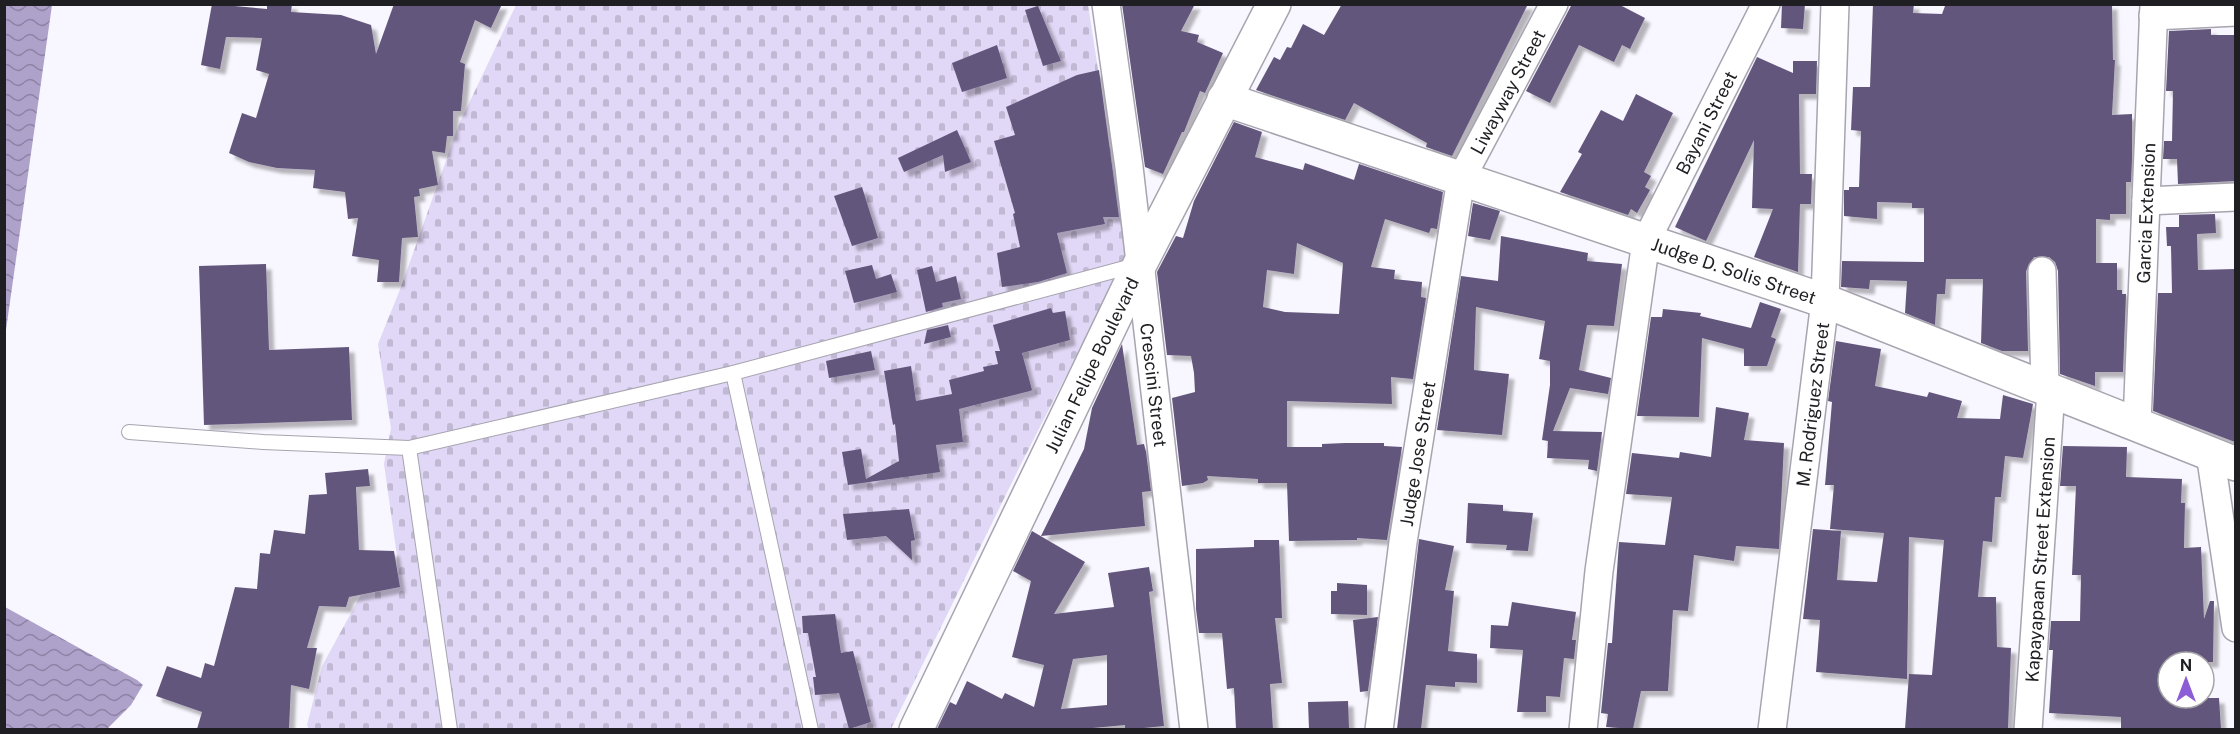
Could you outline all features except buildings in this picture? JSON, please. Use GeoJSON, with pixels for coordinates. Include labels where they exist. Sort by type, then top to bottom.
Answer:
{"type":"FeatureCollection","features":[{"type":"Feature","properties":{"kind":"street","name":"Crescini Street"},"geometry":{"type":"LineString","coordinates":[[1106,4],[1140,264],[1194,729]]}},
{"type":"Feature","properties":{"kind":"street","name":"Julian Felipe Boulevard"},"geometry":{"type":"LineString","coordinates":[[916,729],[1140,264],[1274,4]]}},
{"type":"Feature","properties":{"kind":"street","name":"Liwayway Street"},"geometry":{"type":"LineString","coordinates":[[1461,179],[1554,4]]}},
{"type":"Feature","properties":{"kind":"street","name":"Bayani Street"},"geometry":{"type":"LineString","coordinates":[[1583,729],[1599,571],[1646,241],[1766,4]]}},
{"type":"Feature","properties":{"kind":"street","name":"M. Rodriguez Street"},"geometry":{"type":"LineString","coordinates":[[1772,729],[1825,301],[1834,4]]}},
{"type":"Feature","properties":{"kind":"street"},"geometry":{"type":"LineString","coordinates":[[2153,10],[2235,12]]}},
{"type":"Feature","properties":{"kind":"street","name":"Garcia Extension"},"geometry":{"type":"LineString","coordinates":[[2138,423],[2153,10]]}},
{"type":"Feature","properties":{"kind":"street","name":"Judge D. Solis Street"},"geometry":{"type":"LineString","coordinates":[[1224,99],[1825,301],[2222,458]]}},
{"type":"Feature","properties":{"kind":"street","name":"Judge Jose Street"},"geometry":{"type":"LineString","coordinates":[[1379,729],[1403,543],[1461,179]]}},
{"type":"Feature","properties":{"kind":"street"},"geometry":{"type":"LineString","coordinates":[[2146,201],[2235,197]]}},
{"type":"Feature","properties":{"kind":"street","name":"Kapayapaan Street Extension"},"geometry":{"type":"LineString","coordinates":[[2028,729],[2048,389],[2042,271]]}},
{"type":"Feature","properties":{"kind":"street"},"geometry":{"type":"LineString","coordinates":[[2222,458],[2235,628]]}},
{"type":"Feature","properties":{"kind":"lane"},"geometry":{"type":"LineString","coordinates":[[129,432],[263,442],[409,448],[733,373],[1140,264]]}},
{"type":"Feature","properties":{"kind":"lane"},"geometry":{"type":"LineString","coordinates":[[733,373],[811,729]]}},
{"type":"Feature","properties":{"kind":"lane"},"geometry":{"type":"LineString","coordinates":[[409,448],[450,729]]}},
{"type":"Feature","properties":{"kind":"green space"},"geometry":{"type":"Polygon","coordinates":[[[516,5],[1088,5],[1127,256],[1020,466],[891,729],[309,730],[307,725],[322,666],[361,595],[398,587],[397,556],[384,464],[391,428],[378,344],[401,287],[459,124],[516,5]]]}},
{"type":"Feature","properties":{"kind":"water"},"geometry":{"type":"Polygon","coordinates":[[[4,5],[52,5],[5,337],[4,5]]]}},
{"type":"Feature","properties":{"kind":"water"},"geometry":{"type":"Polygon","coordinates":[[[5,607],[137,680],[143,685],[131,705],[107,729],[5,729],[5,607]]]}}]}
